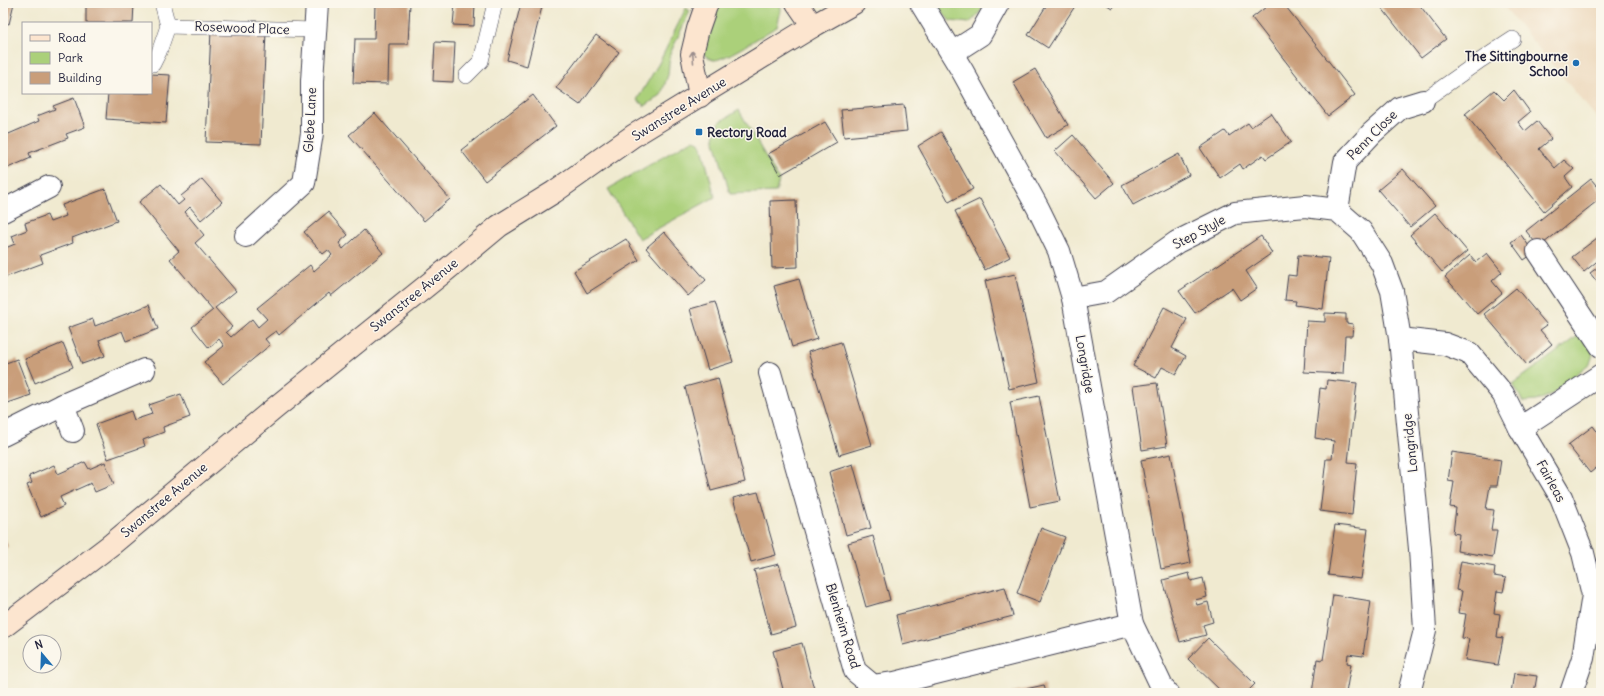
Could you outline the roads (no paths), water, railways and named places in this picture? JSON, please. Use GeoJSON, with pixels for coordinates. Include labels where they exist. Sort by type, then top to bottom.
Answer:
{"type":"FeatureCollection","features":[{"type":"Feature","properties":{"kind":"street","name":"Glebe Lane"},"geometry":{"type":"LineString","coordinates":[[246,236],[304,183],[312,133],[312,81],[317,3]]}},
{"type":"Feature","properties":{"kind":"street"},"geometry":{"type":"LineString","coordinates":[[700,96],[692,54],[698,29],[708,3]]}},
{"type":"Feature","properties":{"kind":"street"},"geometry":{"type":"LineString","coordinates":[[797,3],[813,26]]}},
{"type":"Feature","properties":{"kind":"street","name":"Swanstree Avenue"},"geometry":{"type":"LineString","coordinates":[[3,627],[112,544],[269,413],[499,226],[554,192],[633,136],[813,26],[854,3]]}},
{"type":"Feature","properties":{"kind":"street","name":"Longridge"},"geometry":{"type":"LineString","coordinates":[[922,3],[952,53],[1038,208],[1059,251],[1074,298],[1132,624],[1162,687],[1167,693]]}},
{"type":"Feature","properties":{"kind":"street"},"geometry":{"type":"LineString","coordinates":[[952,53],[980,35],[998,3]]}},
{"type":"Feature","properties":{"kind":"street","name":"Penn Close"},"geometry":{"type":"LineString","coordinates":[[1337,210],[1345,162],[1372,133],[1400,108],[1423,101]]}},
{"type":"Feature","properties":{"kind":"street"},"geometry":{"type":"LineString","coordinates":[[4,210],[49,187]]}},
{"type":"Feature","properties":{"kind":"street","name":"Step Style"},"geometry":{"type":"LineString","coordinates":[[1074,298],[1106,292],[1177,242],[1235,213],[1305,206],[1337,210]]}},
{"type":"Feature","properties":{"kind":"street","name":"Longridge"},"geometry":{"type":"LineString","coordinates":[[1337,210],[1362,231],[1382,264],[1392,291],[1400,339],[1420,549],[1425,630],[1409,693]]}},
{"type":"Feature","properties":{"kind":"street"},"geometry":{"type":"LineString","coordinates":[[1538,251],[1601,346]]}},
{"type":"Feature","properties":{"kind":"street","name":"Fairleas"},"geometry":{"type":"LineString","coordinates":[[1400,339],[1445,344],[1469,353],[1503,394],[1520,428],[1561,497],[1583,553],[1593,595],[1583,658],[1571,693]]}},
{"type":"Feature","properties":{"kind":"street"},"geometry":{"type":"LineString","coordinates":[[3,435],[63,405],[144,370]]}},
{"type":"Feature","properties":{"kind":"street","name":"Blenheim Road"},"geometry":{"type":"LineString","coordinates":[[770,373],[854,671],[873,686],[895,683],[1132,624]]}},
{"type":"Feature","properties":{"kind":"street"},"geometry":{"type":"LineString","coordinates":[[1520,428],[1601,375]]}},
{"type":"Feature","properties":{"kind":"street"},"geometry":{"type":"LineString","coordinates":[[63,405],[73,431]]}},
{"type":"Feature","properties":{"kind":"lane"},"geometry":{"type":"LineString","coordinates":[[152,64],[159,52],[168,26],[162,3]]}},
{"type":"Feature","properties":{"kind":"lane"},"geometry":{"type":"LineString","coordinates":[[466,76],[481,61],[495,3]]}},
{"type":"Feature","properties":{"kind":"lane","name":"Rosewood Place"},"geometry":{"type":"LineString","coordinates":[[168,26],[315,30]]}},
{"type":"Feature","properties":{"kind":"lane"},"geometry":{"type":"LineString","coordinates":[[1423,101],[1513,39]]}},
{"type":"Feature","properties":{"kind":"place","name":"The Sittingbourne School"},"geometry":{"type":"Point","coordinates":[1576,63]}},
{"type":"Feature","properties":{"kind":"place","name":"Rectory Road"},"geometry":{"type":"Point","coordinates":[699,132]}}]}
